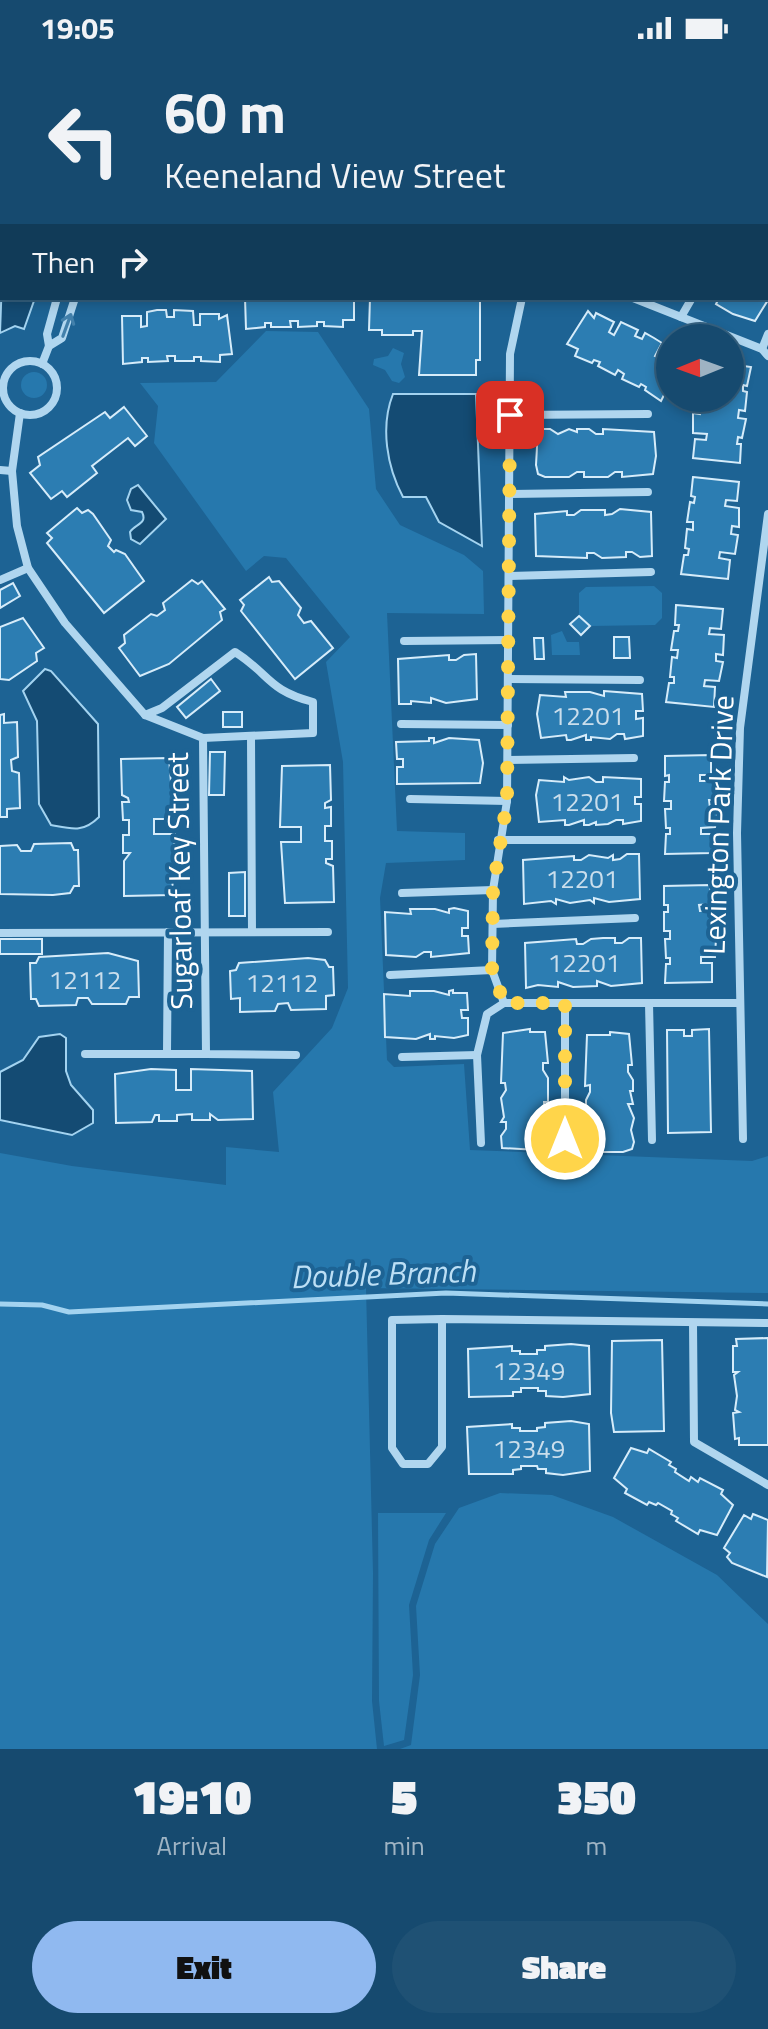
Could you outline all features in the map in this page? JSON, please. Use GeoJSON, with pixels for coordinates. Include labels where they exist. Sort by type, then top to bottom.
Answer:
{"type":"FeatureCollection","features":[{"type":"Feature","properties":{"kind":"street"},"geometry":{"type":"LineString","coordinates":[[42,364],[49,346],[47,334],[56,300]]}},
{"type":"Feature","properties":{"kind":"street"},"geometry":{"type":"LineString","coordinates":[[49,346],[62,338],[74,300]]}},
{"type":"Feature","properties":{"kind":"street"},"geometry":{"type":"LineString","coordinates":[[504,1003],[492,970],[493,890],[498,840],[507,801],[510,354],[522,300]]}},
{"type":"Feature","properties":{"kind":"street"},"geometry":{"type":"LineString","coordinates":[[638,300],[765,352],[768,334]]}},
{"type":"Feature","properties":{"kind":"street"},"geometry":{"type":"LineString","coordinates":[[681,317],[691,300]]}},
{"type":"Feature","properties":{"kind":"street"},"geometry":{"type":"LineString","coordinates":[[24,362],[42,364],[56,379],[54,401],[40,413],[20,413],[5,396],[5,378],[10,370],[24,362]]}},
{"type":"Feature","properties":{"kind":"street","name":"Sugarloaf Key Street"},"geometry":{"type":"LineString","coordinates":[[20,413],[12,471],[17,526],[28,568],[65,623],[145,715],[203,738],[206,1054],[296,1055]]}},
{"type":"Feature","properties":{"kind":"street"},"geometry":{"type":"LineString","coordinates":[[510,415],[648,414]]}},
{"type":"Feature","properties":{"kind":"street"},"geometry":{"type":"LineString","coordinates":[[0,470],[12,471]]}},
{"type":"Feature","properties":{"kind":"street"},"geometry":{"type":"LineString","coordinates":[[511,494],[648,492]]}},
{"type":"Feature","properties":{"kind":"street","name":"Lexington Park Drive"},"geometry":{"type":"LineString","coordinates":[[743,1139],[739,1003],[740,728],[768,514]]}},
{"type":"Feature","properties":{"kind":"street"},"geometry":{"type":"LineString","coordinates":[[0,580],[28,568]]}},
{"type":"Feature","properties":{"kind":"street"},"geometry":{"type":"LineString","coordinates":[[510,576],[651,572]]}},
{"type":"Feature","properties":{"kind":"street"},"geometry":{"type":"LineString","coordinates":[[404,641],[509,640]]}},
{"type":"Feature","properties":{"kind":"street"},"geometry":{"type":"LineString","coordinates":[[145,715],[162,708],[235,652],[251,662],[285,695],[313,702],[313,733],[203,738]]}},
{"type":"Feature","properties":{"kind":"street"},"geometry":{"type":"LineString","coordinates":[[509,679],[640,680]]}},
{"type":"Feature","properties":{"kind":"street"},"geometry":{"type":"LineString","coordinates":[[401,724],[508,725]]}},
{"type":"Feature","properties":{"kind":"street"},"geometry":{"type":"LineString","coordinates":[[251,737],[252,932]]}},
{"type":"Feature","properties":{"kind":"street"},"geometry":{"type":"LineString","coordinates":[[508,760],[634,758]]}},
{"type":"Feature","properties":{"kind":"street"},"geometry":{"type":"LineString","coordinates":[[410,799],[507,801]]}},
{"type":"Feature","properties":{"kind":"street"},"geometry":{"type":"LineString","coordinates":[[498,840],[632,840]]}},
{"type":"Feature","properties":{"kind":"street"},"geometry":{"type":"LineString","coordinates":[[402,893],[493,890]]}},
{"type":"Feature","properties":{"kind":"street"},"geometry":{"type":"LineString","coordinates":[[493,924],[635,918]]}},
{"type":"Feature","properties":{"kind":"street"},"geometry":{"type":"LineString","coordinates":[[167,1053],[168,932]]}},
{"type":"Feature","properties":{"kind":"street"},"geometry":{"type":"LineString","coordinates":[[0,933],[328,932]]}},
{"type":"Feature","properties":{"kind":"street"},"geometry":{"type":"LineString","coordinates":[[390,975],[492,970]]}},
{"type":"Feature","properties":{"kind":"street"},"geometry":{"type":"LineString","coordinates":[[481,1143],[477,1055],[487,1014],[504,1003],[739,1003]]}},
{"type":"Feature","properties":{"kind":"street"},"geometry":{"type":"LineString","coordinates":[[565,1003],[565,1139]]}},
{"type":"Feature","properties":{"kind":"street"},"geometry":{"type":"LineString","coordinates":[[649,1003],[652,1140]]}},
{"type":"Feature","properties":{"kind":"street"},"geometry":{"type":"LineString","coordinates":[[85,1054],[206,1054]]}},
{"type":"Feature","properties":{"kind":"street"},"geometry":{"type":"LineString","coordinates":[[402,1057],[477,1055]]}},
{"type":"Feature","properties":{"kind":"street"},"geometry":{"type":"LineString","coordinates":[[442,1319],[442,1447],[428,1464],[403,1464],[392,1448],[392,1320],[442,1319],[768,1323]]}},
{"type":"Feature","properties":{"kind":"street"},"geometry":{"type":"LineString","coordinates":[[693,1323],[694,1442],[768,1485]]}},
{"type":"Feature","properties":{"kind":"shaded area"},"geometry":{"type":"Polygon","coordinates":[[[1,300],[34,300],[24,329],[15,326],[0,333],[1,300]]]}},
{"type":"Feature","properties":{"kind":"shaded area"},"geometry":{"type":"Polygon","coordinates":[[[266,331],[318,332],[369,409],[376,489],[400,525],[464,555],[483,571],[484,614],[387,613],[397,831],[465,833],[465,860],[386,863],[380,898],[387,1060],[394,1067],[464,1064],[470,1150],[752,1161],[768,1156],[768,1293],[366,1288],[373,1573],[372,1701],[377,1749],[0,1749],[0,1153],[72,1166],[226,1185],[226,1147],[279,1152],[273,1092],[332,1028],[348,988],[343,762],[326,662],[350,637],[286,558],[264,556],[246,571],[154,443],[158,406],[140,383],[216,382],[266,331]]]}},
{"type":"Feature","properties":{"kind":"shaded area"},"geometry":{"type":"Polygon","coordinates":[[[393,348],[404,353],[401,364],[405,377],[399,383],[392,381],[385,370],[373,365],[374,359],[388,356],[393,348]]]}},
{"type":"Feature","properties":{"kind":"shaded area"},"geometry":{"type":"Polygon","coordinates":[[[34,372],[43,376],[47,385],[43,394],[34,398],[25,394],[21,385],[25,376],[34,372]]]}},
{"type":"Feature","properties":{"kind":"shaded area"},"geometry":{"type":"Polygon","coordinates":[[[393,394],[476,394],[482,546],[439,522],[426,497],[403,497],[387,447],[387,420],[393,394]]]}},
{"type":"Feature","properties":{"kind":"shaded area"},"geometry":{"type":"Polygon","coordinates":[[[138,485],[166,519],[140,544],[131,539],[130,532],[142,521],[142,512],[131,510],[127,500],[131,489],[138,485]]]}},
{"type":"Feature","properties":{"kind":"shaded area"},"geometry":{"type":"Polygon","coordinates":[[[654,586],[662,593],[662,618],[655,625],[590,626],[579,616],[579,593],[586,587],[654,586]]]}},
{"type":"Feature","properties":{"kind":"shaded area"},"geometry":{"type":"Polygon","coordinates":[[[562,631],[567,642],[579,642],[580,655],[552,655],[551,635],[562,631]]]}},
{"type":"Feature","properties":{"kind":"shaded area"},"geometry":{"type":"Polygon","coordinates":[[[45,669],[51,671],[98,724],[99,817],[82,828],[51,825],[39,804],[37,721],[23,691],[45,669]]]}},
{"type":"Feature","properties":{"kind":"shaded area"},"geometry":{"type":"Polygon","coordinates":[[[60,1034],[66,1038],[66,1071],[71,1085],[93,1110],[93,1123],[72,1135],[0,1120],[0,1072],[23,1060],[39,1037],[60,1034]]]}},
{"type":"Feature","properties":{"kind":"shaded area"},"geometry":{"type":"Polygon","coordinates":[[[500,1493],[552,1495],[613,1517],[717,1575],[768,1624],[768,1749],[400,1749],[411,1745],[420,1675],[416,1606],[435,1544],[459,1508],[500,1493]]]}},
{"type":"Feature","properties":{"kind":"shaded area"},"geometry":{"type":"Polygon","coordinates":[[[378,1513],[446,1513],[429,1540],[409,1605],[413,1675],[404,1740],[384,1746],[379,1701],[378,1513]]]}},
{"type":"Feature","properties":{"kind":"building"},"geometry":{"type":"Polygon","coordinates":[[[245,300],[354,300],[354,320],[343,320],[343,327],[324,326],[324,322],[317,322],[317,326],[298,327],[298,321],[290,321],[291,327],[271,327],[271,323],[265,323],[265,327],[246,329],[245,300]]]}},
{"type":"Feature","properties":{"kind":"building"},"geometry":{"type":"Polygon","coordinates":[[[370,300],[480,300],[480,360],[476,360],[476,375],[419,375],[422,331],[413,331],[413,335],[382,335],[382,330],[369,330],[370,300]]]}},
{"type":"Feature","properties":{"kind":"building"},"geometry":{"type":"Polygon","coordinates":[[[718,300],[768,300],[755,321],[716,304],[718,300]]]}},
{"type":"Feature","properties":{"kind":"building"},"geometry":{"type":"Polygon","coordinates":[[[166,310],[167,317],[174,317],[174,310],[193,311],[194,325],[200,325],[200,314],[219,314],[219,319],[227,315],[232,354],[220,355],[220,362],[201,361],[201,357],[194,357],[194,361],[175,361],[175,356],[167,356],[168,361],[148,362],[148,358],[142,358],[142,362],[123,364],[122,316],[141,316],[141,327],[147,326],[147,312],[166,310]]]}},
{"type":"Feature","properties":{"kind":"building"},"geometry":{"type":"Polygon","coordinates":[[[588,311],[594,318],[596,313],[614,322],[609,332],[614,335],[621,322],[638,330],[635,336],[642,339],[645,333],[656,339],[656,398],[641,384],[639,387],[622,379],[624,374],[618,370],[615,375],[598,366],[600,362],[594,360],[592,363],[575,356],[578,349],[567,344],[588,311]]]}},
{"type":"Feature","properties":{"kind":"building"},"geometry":{"type":"Polygon","coordinates":[[[744,366],[751,367],[747,386],[744,385],[744,366]]]}},
{"type":"Feature","properties":{"kind":"building"},"geometry":{"type":"Polygon","coordinates":[[[124,407],[147,436],[135,446],[128,438],[92,466],[97,473],[67,497],[62,491],[51,499],[30,473],[40,465],[38,457],[105,412],[110,418],[124,407]]]}},
{"type":"Feature","properties":{"kind":"building"},"geometry":{"type":"Polygon","coordinates":[[[739,412],[738,418],[746,419],[742,438],[738,437],[737,444],[741,444],[740,463],[693,458],[695,439],[706,440],[707,434],[693,433],[693,413],[739,412]]]}},
{"type":"Feature","properties":{"kind":"building"},"geometry":{"type":"Polygon","coordinates":[[[538,429],[550,429],[558,434],[569,429],[577,432],[577,429],[589,429],[596,434],[603,434],[603,429],[654,432],[656,456],[653,474],[622,477],[622,472],[615,472],[608,477],[584,477],[584,472],[577,472],[569,477],[545,477],[538,474],[536,465],[538,429]]]}},
{"type":"Feature","properties":{"kind":"building"},"geometry":{"type":"Polygon","coordinates":[[[693,477],[739,482],[737,501],[726,500],[725,506],[739,508],[739,527],[732,526],[731,534],[738,535],[735,554],[720,552],[719,558],[730,560],[728,579],[681,574],[684,555],[688,555],[689,549],[685,548],[687,529],[693,530],[693,522],[687,522],[690,502],[694,503],[695,497],[691,496],[693,477]]]}},
{"type":"Feature","properties":{"kind":"building"},"geometry":{"type":"Polygon","coordinates":[[[77,508],[82,513],[88,510],[93,514],[111,540],[108,546],[114,552],[125,554],[144,581],[104,613],[47,543],[52,538],[47,533],[77,508]]]}},
{"type":"Feature","properties":{"kind":"building"},"geometry":{"type":"Polygon","coordinates":[[[620,509],[651,512],[652,556],[640,557],[626,552],[626,557],[602,558],[594,553],[587,553],[587,558],[536,556],[535,514],[567,511],[567,515],[574,515],[581,510],[605,510],[605,515],[620,509]]]}},
{"type":"Feature","properties":{"kind":"building"},"geometry":{"type":"Polygon","coordinates":[[[269,577],[272,582],[279,581],[301,608],[298,615],[304,623],[311,621],[333,648],[295,679],[241,611],[244,605],[240,600],[269,577]]]}},
{"type":"Feature","properties":{"kind":"building"},"geometry":{"type":"Polygon","coordinates":[[[192,580],[198,584],[202,581],[225,609],[220,612],[222,620],[169,664],[140,676],[119,648],[125,643],[124,635],[151,614],[157,616],[165,610],[163,603],[192,580]]]}},
{"type":"Feature","properties":{"kind":"building"},"geometry":{"type":"Polygon","coordinates":[[[13,583],[20,596],[0,608],[0,590],[13,583]]]}},
{"type":"Feature","properties":{"kind":"building"},"geometry":{"type":"Polygon","coordinates":[[[676,605],[723,609],[721,629],[710,628],[709,634],[724,635],[723,655],[716,654],[716,661],[723,662],[719,681],[705,680],[704,686],[715,687],[714,707],[666,702],[669,683],[674,683],[674,677],[670,677],[672,657],[677,658],[678,650],[671,650],[674,631],[678,631],[679,625],[675,625],[676,605]]]}},
{"type":"Feature","properties":{"kind":"building"},"geometry":{"type":"Polygon","coordinates":[[[579,616],[590,626],[581,635],[570,624],[579,616]]]}},
{"type":"Feature","properties":{"kind":"building"},"geometry":{"type":"Polygon","coordinates":[[[23,618],[44,648],[36,653],[37,661],[9,680],[0,679],[0,627],[23,618]]]}},
{"type":"Feature","properties":{"kind":"building"},"geometry":{"type":"Polygon","coordinates":[[[614,637],[629,637],[630,658],[614,658],[614,637]]]}},
{"type":"Feature","properties":{"kind":"building"},"geometry":{"type":"Polygon","coordinates":[[[534,638],[543,638],[544,659],[535,659],[534,638]]]}},
{"type":"Feature","properties":{"kind":"building"},"geometry":{"type":"Polygon","coordinates":[[[476,654],[477,699],[446,703],[431,698],[431,703],[411,701],[411,704],[399,704],[398,659],[449,655],[449,660],[456,660],[464,655],[476,654]]]}},
{"type":"Feature","properties":{"kind":"building"},"geometry":{"type":"Polygon","coordinates":[[[211,679],[220,691],[186,718],[177,707],[211,679]]]}},
{"type":"Feature","properties":{"kind":"building"},"geometry":{"type":"Polygon","coordinates":[[[604,691],[642,694],[643,711],[636,711],[636,719],[643,718],[643,736],[625,739],[624,734],[617,734],[610,739],[591,737],[591,740],[586,740],[586,735],[571,740],[567,740],[566,735],[541,738],[537,714],[540,695],[566,697],[565,692],[590,692],[604,696],[604,691]]]}},
{"type":"Feature","properties":{"kind":"building"},"geometry":{"type":"Polygon","coordinates":[[[223,712],[242,712],[242,727],[223,727],[223,712]]]}},
{"type":"Feature","properties":{"kind":"building"},"geometry":{"type":"Polygon","coordinates":[[[4,714],[4,723],[17,722],[18,757],[11,760],[12,771],[19,773],[20,808],[7,809],[7,817],[0,817],[0,715],[4,714]]]}},
{"type":"Feature","properties":{"kind":"building"},"geometry":{"type":"Polygon","coordinates":[[[429,738],[434,738],[434,743],[449,738],[479,740],[483,763],[480,783],[397,784],[397,767],[403,767],[403,759],[397,759],[396,742],[429,741],[429,738]]]}},
{"type":"Feature","properties":{"kind":"building"},"geometry":{"type":"Polygon","coordinates":[[[210,752],[225,752],[224,795],[209,795],[210,752]]]}},
{"type":"Feature","properties":{"kind":"building"},"geometry":{"type":"Polygon","coordinates":[[[711,755],[711,775],[700,775],[700,781],[715,781],[717,800],[709,800],[710,808],[717,808],[715,827],[701,828],[701,834],[712,834],[712,853],[665,854],[666,834],[670,834],[670,828],[666,828],[665,809],[671,809],[671,801],[664,801],[665,782],[669,782],[669,775],[665,776],[665,756],[711,755]]]}},
{"type":"Feature","properties":{"kind":"building"},"geometry":{"type":"Polygon","coordinates":[[[169,758],[174,819],[154,819],[154,834],[175,834],[172,895],[124,896],[124,861],[130,853],[123,853],[123,835],[129,835],[129,820],[123,820],[122,802],[129,802],[122,795],[121,759],[169,758]]]}},
{"type":"Feature","properties":{"kind":"building"},"geometry":{"type":"Polygon","coordinates":[[[330,765],[331,800],[325,803],[325,808],[331,807],[331,826],[325,826],[325,841],[332,841],[332,859],[326,859],[326,863],[333,866],[334,902],[285,903],[281,842],[301,842],[301,827],[280,827],[282,766],[330,765]]]}},
{"type":"Feature","properties":{"kind":"building"},"geometry":{"type":"Polygon","coordinates":[[[564,777],[569,780],[589,777],[596,782],[603,782],[603,777],[641,779],[641,797],[635,797],[635,804],[641,804],[641,821],[623,824],[623,820],[616,820],[596,825],[596,822],[584,825],[584,820],[569,825],[565,825],[565,820],[539,822],[536,795],[539,780],[564,782],[564,777]]]}},
{"type":"Feature","properties":{"kind":"building"},"geometry":{"type":"Polygon","coordinates":[[[71,843],[74,850],[78,850],[79,886],[74,886],[70,893],[0,894],[0,846],[17,845],[21,851],[31,851],[34,844],[71,843]]]}},
{"type":"Feature","properties":{"kind":"building"},"geometry":{"type":"Polygon","coordinates":[[[627,854],[639,854],[640,899],[609,902],[594,898],[594,903],[590,900],[570,903],[556,899],[556,904],[551,901],[524,904],[523,860],[574,856],[574,860],[581,860],[589,855],[608,858],[613,855],[613,860],[627,854]]]}},
{"type":"Feature","properties":{"kind":"building"},"geometry":{"type":"Polygon","coordinates":[[[245,872],[245,916],[229,916],[229,873],[245,872]]]}},
{"type":"Feature","properties":{"kind":"building"},"geometry":{"type":"Polygon","coordinates":[[[710,885],[711,904],[699,905],[700,911],[714,911],[716,930],[709,930],[709,938],[716,938],[715,957],[701,957],[701,963],[712,963],[712,982],[665,983],[666,964],[670,964],[670,958],[666,958],[665,939],[670,939],[670,931],[664,931],[664,912],[668,912],[668,905],[664,905],[664,886],[710,885]]]}},
{"type":"Feature","properties":{"kind":"building"},"geometry":{"type":"Polygon","coordinates":[[[410,909],[435,909],[449,913],[449,909],[468,911],[468,928],[462,928],[462,936],[468,936],[469,953],[431,957],[431,952],[416,957],[386,955],[385,912],[411,914],[410,909]]]}},
{"type":"Feature","properties":{"kind":"building"},"geometry":{"type":"Polygon","coordinates":[[[615,938],[615,943],[622,943],[629,938],[641,938],[642,983],[611,986],[597,981],[597,986],[573,987],[558,982],[558,987],[538,985],[526,988],[525,943],[576,939],[577,944],[583,944],[591,939],[615,938]]]}},
{"type":"Feature","properties":{"kind":"building"},"geometry":{"type":"Polygon","coordinates":[[[0,939],[42,939],[42,954],[0,954],[0,939]]]}},
{"type":"Feature","properties":{"kind":"building"},"geometry":{"type":"Polygon","coordinates":[[[108,953],[138,961],[139,997],[129,997],[126,1004],[92,1004],[88,998],[78,998],[76,1005],[39,1006],[36,999],[31,999],[30,963],[36,963],[39,957],[108,953]]]}},
{"type":"Feature","properties":{"kind":"building"},"geometry":{"type":"Polygon","coordinates":[[[308,958],[325,960],[329,967],[333,967],[334,995],[326,996],[326,1009],[291,1010],[288,1003],[278,1004],[275,1011],[240,1012],[240,998],[231,999],[230,971],[236,970],[239,963],[308,958]]]}},
{"type":"Feature","properties":{"kind":"building"},"geometry":{"type":"Polygon","coordinates":[[[453,990],[453,993],[467,993],[468,1010],[461,1010],[462,1018],[468,1018],[468,1035],[454,1038],[435,1036],[435,1039],[430,1039],[430,1034],[416,1039],[385,1037],[384,994],[410,996],[410,991],[434,991],[449,995],[449,991],[453,990]]]}},
{"type":"Feature","properties":{"kind":"building"},"geometry":{"type":"Polygon","coordinates":[[[530,1029],[530,1032],[545,1032],[548,1063],[543,1063],[543,1070],[548,1078],[548,1102],[544,1102],[544,1109],[549,1116],[549,1141],[546,1148],[538,1150],[502,1148],[501,1136],[506,1129],[506,1122],[501,1122],[504,1117],[501,1098],[506,1090],[505,1083],[501,1083],[503,1033],[530,1029]]]}},
{"type":"Feature","properties":{"kind":"building"},"geometry":{"type":"Polygon","coordinates":[[[709,1029],[711,1132],[668,1133],[667,1030],[684,1030],[684,1036],[692,1036],[692,1030],[709,1029]]]}},
{"type":"Feature","properties":{"kind":"building"},"geometry":{"type":"Polygon","coordinates":[[[610,1032],[629,1034],[632,1065],[628,1065],[628,1072],[633,1080],[633,1091],[630,1091],[633,1104],[628,1104],[634,1118],[631,1130],[634,1142],[632,1149],[623,1152],[587,1150],[591,1124],[586,1124],[586,1100],[590,1092],[590,1085],[585,1086],[587,1035],[610,1035],[610,1032]]]}},
{"type":"Feature","properties":{"kind":"building"},"geometry":{"type":"Polygon","coordinates":[[[151,1069],[176,1070],[176,1090],[191,1090],[191,1069],[252,1071],[253,1119],[218,1120],[210,1114],[210,1120],[192,1120],[192,1114],[177,1115],[177,1121],[159,1121],[159,1115],[155,1115],[152,1122],[116,1123],[115,1074],[151,1069]]]}},
{"type":"Feature","properties":{"kind":"building"},"geometry":{"type":"Polygon","coordinates":[[[768,1338],[768,1445],[739,1445],[739,1438],[735,1439],[733,1413],[739,1412],[735,1410],[734,1375],[738,1372],[733,1372],[733,1346],[737,1346],[736,1339],[768,1338]]]}},
{"type":"Feature","properties":{"kind":"building"},"geometry":{"type":"Polygon","coordinates":[[[662,1340],[664,1431],[614,1432],[611,1413],[612,1341],[662,1340]]]}},
{"type":"Feature","properties":{"kind":"building"},"geometry":{"type":"Polygon","coordinates":[[[512,1346],[512,1351],[520,1351],[520,1354],[537,1354],[537,1350],[545,1350],[545,1346],[589,1346],[590,1394],[546,1396],[546,1391],[538,1391],[538,1388],[521,1388],[521,1392],[513,1392],[513,1396],[469,1397],[468,1349],[512,1346]]]}},
{"type":"Feature","properties":{"kind":"building"},"geometry":{"type":"Polygon","coordinates":[[[571,1421],[589,1424],[590,1471],[563,1475],[546,1473],[546,1469],[538,1469],[537,1466],[521,1466],[521,1469],[513,1470],[513,1474],[469,1474],[467,1427],[512,1424],[512,1428],[520,1428],[520,1431],[537,1431],[537,1428],[545,1427],[545,1423],[571,1421]]]}},
{"type":"Feature","properties":{"kind":"building"},"geometry":{"type":"Polygon","coordinates":[[[631,1448],[647,1453],[649,1449],[671,1462],[669,1465],[676,1469],[675,1472],[689,1481],[691,1477],[698,1482],[700,1478],[723,1490],[721,1494],[733,1505],[717,1535],[700,1530],[698,1534],[676,1521],[678,1518],[671,1514],[672,1511],[658,1503],[649,1502],[647,1505],[625,1493],[627,1489],[614,1478],[631,1448]]]}},
{"type":"Feature","properties":{"kind":"building"},"geometry":{"type":"Polygon","coordinates":[[[753,1514],[768,1520],[767,1577],[732,1563],[727,1557],[730,1553],[724,1548],[744,1515],[751,1519],[753,1514]]]}},
{"type":"Feature","properties":{"kind":"waterway","name":"Double Branch"},"geometry":{"type":"LineString","coordinates":[[0,1304],[42,1305],[69,1312],[446,1293],[768,1304]]}},
{"type":"Feature","properties":{"kind":"route"},"geometry":{"type":"LineString","coordinates":[[510,415],[507,801],[498,840],[493,890],[492,970],[504,1003],[565,1003],[565,1139]]}}]}
